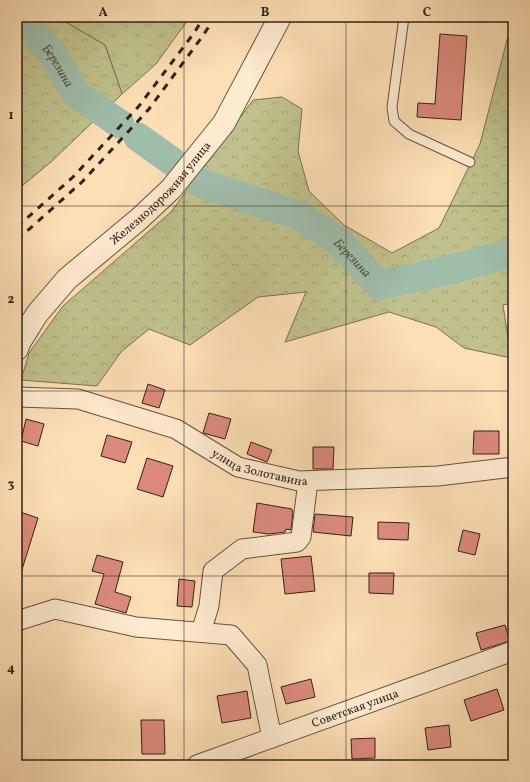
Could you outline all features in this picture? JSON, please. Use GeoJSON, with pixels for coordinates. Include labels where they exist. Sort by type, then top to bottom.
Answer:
{"type":"FeatureCollection","features":[{"type":"Feature","properties":{"kind":"street","name":"Железнодорожная улица"},"geometry":{"type":"LineString","coordinates":[[17,349],[19,343],[37,314],[67,279],[139,219],[171,189],[224,123],[280,17]]}},
{"type":"Feature","properties":{"kind":"street","name":"улица Золотавина"},"geometry":{"type":"LineString","coordinates":[[17,397],[78,399],[176,429],[238,467],[299,481],[438,476],[513,467]]}},
{"type":"Feature","properties":{"kind":"street"},"geometry":{"type":"LineString","coordinates":[[201,632],[209,606],[214,571],[242,549],[297,542],[301,537],[308,480]]}},
{"type":"Feature","properties":{"kind":"street"},"geometry":{"type":"LineString","coordinates":[[17,621],[55,609],[136,627],[231,635],[257,665],[272,738]]}},
{"type":"Feature","properties":{"kind":"street","name":"Советская улица"},"geometry":{"type":"LineString","coordinates":[[203,764],[513,651]]}},
{"type":"Feature","properties":{"kind":"lane"},"geometry":{"type":"LineString","coordinates":[[404,17],[392,107],[394,121],[409,134],[470,162]]}},
{"type":"Feature","properties":{"kind":"green space"},"geometry":{"type":"Polygon","coordinates":[[[17,17],[57,17],[105,45],[122,94],[51,162],[17,190],[17,17]]]}},
{"type":"Feature","properties":{"kind":"green space"},"geometry":{"type":"Polygon","coordinates":[[[57,17],[190,17],[156,64],[122,94],[105,45],[57,17]]]}},
{"type":"Feature","properties":{"kind":"green space"},"geometry":{"type":"Polygon","coordinates":[[[513,17],[513,303],[503,305],[511,358],[464,348],[436,327],[389,312],[285,342],[306,292],[258,297],[190,345],[149,329],[121,352],[97,386],[21,380],[29,353],[63,306],[171,212],[253,100],[282,97],[302,109],[298,151],[309,191],[344,225],[392,253],[439,228],[480,144],[513,17]]]}},
{"type":"Feature","properties":{"kind":"building"},"geometry":{"type":"Polygon","coordinates":[[[440,34],[467,36],[461,120],[417,117],[418,103],[435,104],[440,34]]]}},
{"type":"Feature","properties":{"kind":"building"},"geometry":{"type":"Polygon","coordinates":[[[148,384],[165,390],[159,408],[142,403],[148,384]]]}},
{"type":"Feature","properties":{"kind":"building"},"geometry":{"type":"Polygon","coordinates":[[[209,413],[231,419],[225,439],[203,433],[209,413]]]}},
{"type":"Feature","properties":{"kind":"building"},"geometry":{"type":"Polygon","coordinates":[[[26,419],[44,424],[38,446],[21,441],[26,419]]]}},
{"type":"Feature","properties":{"kind":"building"},"geometry":{"type":"Polygon","coordinates":[[[474,431],[499,431],[499,454],[473,454],[474,431]]]}},
{"type":"Feature","properties":{"kind":"building"},"geometry":{"type":"Polygon","coordinates":[[[107,435],[132,442],[125,463],[101,456],[107,435]]]}},
{"type":"Feature","properties":{"kind":"building"},"geometry":{"type":"Polygon","coordinates":[[[251,442],[272,450],[267,462],[247,454],[251,442]]]}},
{"type":"Feature","properties":{"kind":"building"},"geometry":{"type":"Polygon","coordinates":[[[313,447],[334,447],[333,469],[313,469],[313,447]]]}},
{"type":"Feature","properties":{"kind":"building"},"geometry":{"type":"Polygon","coordinates":[[[147,458],[173,466],[163,497],[137,489],[147,458]]]}},
{"type":"Feature","properties":{"kind":"building"},"geometry":{"type":"Polygon","coordinates":[[[257,503],[292,509],[291,530],[286,529],[285,532],[269,534],[253,532],[257,503]]]}},
{"type":"Feature","properties":{"kind":"building"},"geometry":{"type":"Polygon","coordinates":[[[17,511],[38,518],[20,576],[17,576],[17,511]]]}},
{"type":"Feature","properties":{"kind":"building"},"geometry":{"type":"Polygon","coordinates":[[[315,514],[353,517],[351,536],[313,532],[315,514]]]}},
{"type":"Feature","properties":{"kind":"building"},"geometry":{"type":"Polygon","coordinates":[[[378,522],[409,523],[408,540],[378,539],[378,522]]]}},
{"type":"Feature","properties":{"kind":"building"},"geometry":{"type":"Polygon","coordinates":[[[463,530],[480,534],[475,555],[458,551],[463,530]]]}},
{"type":"Feature","properties":{"kind":"building"},"geometry":{"type":"Polygon","coordinates":[[[97,555],[123,562],[115,592],[131,597],[126,613],[95,604],[104,574],[92,571],[97,555]]]}},
{"type":"Feature","properties":{"kind":"building"},"geometry":{"type":"Polygon","coordinates":[[[311,556],[315,591],[285,594],[281,559],[311,556]]]}},
{"type":"Feature","properties":{"kind":"building"},"geometry":{"type":"Polygon","coordinates":[[[369,573],[394,573],[393,594],[369,593],[369,573]]]}},
{"type":"Feature","properties":{"kind":"building"},"geometry":{"type":"Polygon","coordinates":[[[179,579],[195,581],[192,607],[177,606],[179,579]]]}},
{"type":"Feature","properties":{"kind":"building"},"geometry":{"type":"Polygon","coordinates":[[[505,625],[510,641],[481,650],[476,633],[505,625]]]}},
{"type":"Feature","properties":{"kind":"building"},"geometry":{"type":"Polygon","coordinates":[[[311,679],[315,697],[286,704],[281,687],[311,679]]]}},
{"type":"Feature","properties":{"kind":"building"},"geometry":{"type":"Polygon","coordinates":[[[497,689],[504,710],[471,721],[464,700],[497,689]]]}},
{"type":"Feature","properties":{"kind":"building"},"geometry":{"type":"Polygon","coordinates":[[[247,691],[251,718],[222,723],[217,696],[247,691]]]}},
{"type":"Feature","properties":{"kind":"building"},"geometry":{"type":"Polygon","coordinates":[[[141,720],[164,720],[165,754],[142,754],[141,720]]]}},
{"type":"Feature","properties":{"kind":"building"},"geometry":{"type":"Polygon","coordinates":[[[449,725],[451,747],[428,750],[425,728],[449,725]]]}},
{"type":"Feature","properties":{"kind":"building"},"geometry":{"type":"Polygon","coordinates":[[[375,738],[375,758],[352,759],[351,739],[375,738]]]}},
{"type":"Feature","properties":{"kind":"waterway","name":"Березина"},"geometry":{"type":"LineString","coordinates":[[17,17],[50,50],[76,94],[120,124]]}},
{"type":"Feature","properties":{"kind":"waterway","name":"Березина"},"geometry":{"type":"LineString","coordinates":[[138,137],[173,162]]}},
{"type":"Feature","properties":{"kind":"waterway","name":"Березина"},"geometry":{"type":"LineString","coordinates":[[197,180],[203,184],[298,215],[337,240],[379,285],[480,262],[513,252]]}},
{"type":"Feature","properties":{"kind":"railway"},"geometry":{"type":"LineString","coordinates":[[17,227],[73,177],[139,106],[194,33],[204,17]]}},
{"type":"Feature","properties":{"kind":"railway"},"geometry":{"type":"LineString","coordinates":[[17,240],[82,182],[149,109],[215,17]]}}]}
